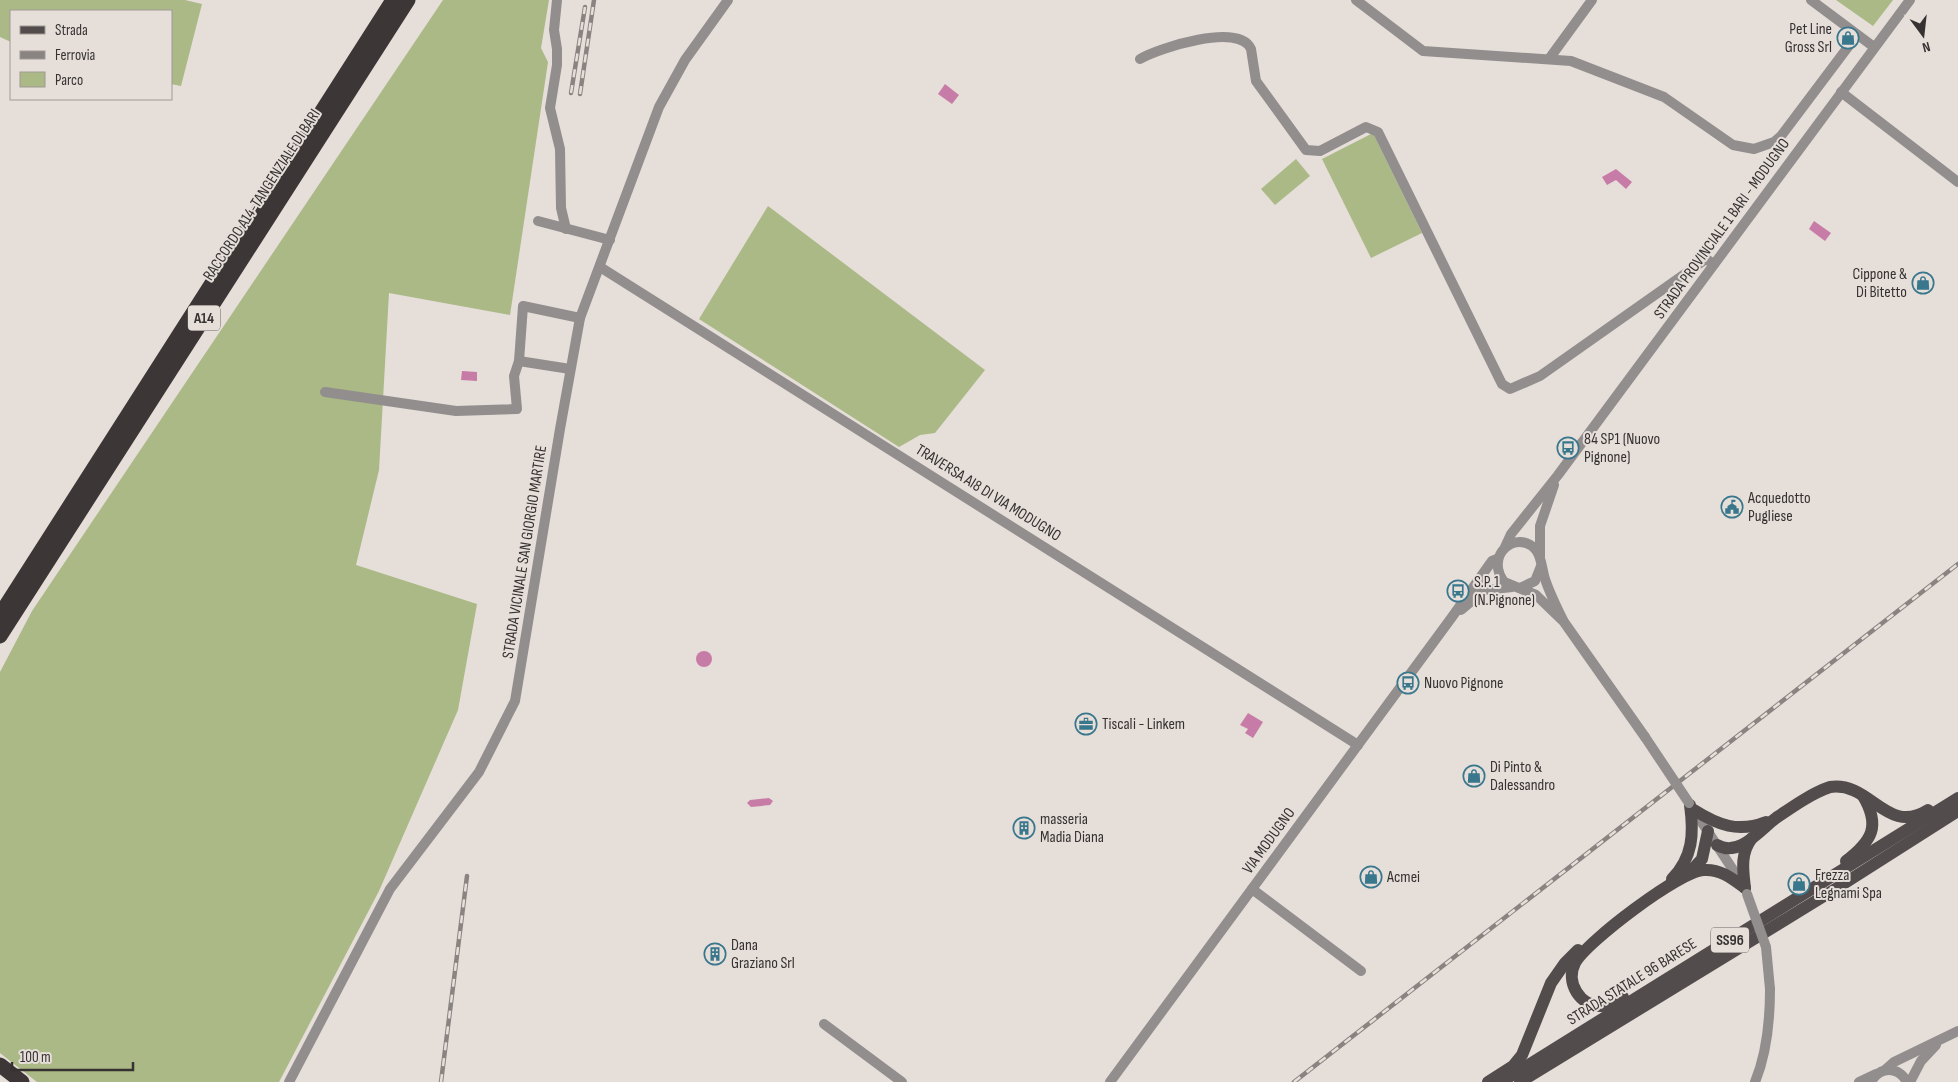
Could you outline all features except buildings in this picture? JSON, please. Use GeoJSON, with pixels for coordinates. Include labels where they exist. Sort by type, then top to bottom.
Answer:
{"type":"FeatureCollection","features":[{"type":"Feature","properties":{"kind":"highway","name":"RACCORDO A14-TANGENZIALE DI BARI"},"geometry":{"type":"LineString","coordinates":[[0,615],[393,0]]}},
{"type":"Feature","properties":{"kind":"highway","name":"RACCORDO A14-TANGENZIALE DI BARI"},"geometry":{"type":"LineString","coordinates":[[0,636],[408,0]]}},
{"type":"Feature","properties":{"kind":"highway"},"geometry":{"type":"LineString","coordinates":[[0,1065],[22,1082]]}},
{"type":"Feature","properties":{"kind":"highway"},"geometry":{"type":"LineString","coordinates":[[0,1078],[5,1082]]}},
{"type":"Feature","properties":{"kind":"main road"},"geometry":{"type":"LineString","coordinates":[[1691,806],[1713,822],[1735,828],[1750,828],[1776,818],[1830,787],[1850,788],[1862,794],[1890,814],[1908,817],[1924,813],[1958,792]]}},
{"type":"Feature","properties":{"kind":"main road"},"geometry":{"type":"LineString","coordinates":[[1770,916],[1809,884],[1847,860],[1868,841],[1873,820],[1862,794]]}},
{"type":"Feature","properties":{"kind":"main road","name":"STRADA STATALE 96 BARESE"},"geometry":{"type":"LineString","coordinates":[[1501,1082],[1958,798]]}},
{"type":"Feature","properties":{"kind":"main road"},"geometry":{"type":"LineString","coordinates":[[1660,891],[1681,869],[1689,854],[1693,832],[1691,806]]}},
{"type":"Feature","properties":{"kind":"main road","name":"STRADA STATALE 96 BARESE"},"geometry":{"type":"LineString","coordinates":[[1520,1082],[1837,888],[1958,811]]}},
{"type":"Feature","properties":{"kind":"main road"},"geometry":{"type":"LineString","coordinates":[[1718,846],[1733,848],[1752,838],[1776,818]]}},
{"type":"Feature","properties":{"kind":"main road"},"geometry":{"type":"LineString","coordinates":[[1488,1082],[1513,1066],[1522,1055],[1545,994],[1565,963],[1581,948],[1602,935],[1660,891],[1688,874],[1702,860],[1708,831]]}},
{"type":"Feature","properties":{"kind":"main road"},"geometry":{"type":"LineString","coordinates":[[1746,891],[1743,859],[1746,848],[1752,838]]}},
{"type":"Feature","properties":{"kind":"main road"},"geometry":{"type":"LineString","coordinates":[[1688,874],[1706,870],[1719,872],[1746,891]]}},
{"type":"Feature","properties":{"kind":"main road"},"geometry":{"type":"LineString","coordinates":[[1602,935],[1579,957],[1573,972],[1576,992],[1583,1000],[1592,1005],[1612,1004],[1658,976],[1697,960]]}},
{"type":"Feature","properties":{"kind":"street"},"geometry":{"type":"LineString","coordinates":[[557,0],[554,30],[557,65],[550,108],[560,149],[560,208],[566,229]]}},
{"type":"Feature","properties":{"kind":"street","name":"STRADA VICINALE SAN GIORGIO MARTIRE"},"geometry":{"type":"LineString","coordinates":[[290,1082],[390,889],[479,772],[516,701],[580,318],[659,107],[685,60],[728,0]]}},
{"type":"Feature","properties":{"kind":"street"},"geometry":{"type":"LineString","coordinates":[[1356,0],[1423,51],[1571,60],[1664,97],[1733,145],[1754,149],[1774,142],[1781,136],[1857,35]]}},
{"type":"Feature","properties":{"kind":"street"},"geometry":{"type":"LineString","coordinates":[[1549,59],[1592,0]]}},
{"type":"Feature","properties":{"kind":"street"},"geometry":{"type":"LineString","coordinates":[[1811,0],[1874,48]]}},
{"type":"Feature","properties":{"kind":"street","name":"STRADA PROVINCIALE 1 BARI - MODUGNO"},"geometry":{"type":"LineString","coordinates":[[1505,547],[1511,534],[1558,475],[1910,0]]}},
{"type":"Feature","properties":{"kind":"street"},"geometry":{"type":"LineString","coordinates":[[1140,59],[1161,49],[1188,42],[1214,39],[1240,40],[1249,45],[1251,49],[1256,81],[1306,150],[1320,151],[1366,128],[1371,128],[1378,132],[1502,384],[1510,389],[1540,376],[1706,259],[1714,264]]}},
{"type":"Feature","properties":{"kind":"street"},"geometry":{"type":"LineString","coordinates":[[1841,92],[1958,182]]}},
{"type":"Feature","properties":{"kind":"street"},"geometry":{"type":"LineString","coordinates":[[538,221],[610,240]]}},
{"type":"Feature","properties":{"kind":"street","name":"TRAVERSA AI8 DI VIA MODUGNO"},"geometry":{"type":"LineString","coordinates":[[600,267],[1358,746]]}},
{"type":"Feature","properties":{"kind":"street"},"geometry":{"type":"LineString","coordinates":[[325,392],[456,411],[517,409],[514,382],[519,361],[523,306],[580,318]]}},
{"type":"Feature","properties":{"kind":"street"},"geometry":{"type":"LineString","coordinates":[[519,361],[570,369]]}},
{"type":"Feature","properties":{"kind":"street","name":"STRADA PROVINCIALE 1 BARI - MODUGNO"},"geometry":{"type":"LineString","coordinates":[[1558,475],[1544,510],[1540,533],[1541,561],[1550,591],[1564,622]]}},
{"type":"Feature","properties":{"kind":"street"},"geometry":{"type":"LineString","coordinates":[[1516,587],[1535,581],[1541,561],[1535,548],[1518,542],[1505,547],[1497,559],[1498,574],[1504,582],[1544,600],[1564,622],[1645,737],[1746,891],[1766,947],[1770,989],[1770,1010],[1762,1066],[1755,1082]]}},
{"type":"Feature","properties":{"kind":"street","name":"VIA MODUGNO"},"geometry":{"type":"LineString","coordinates":[[1110,1082],[1492,561],[1497,559]]}},
{"type":"Feature","properties":{"kind":"street","name":"VIA MODUGNO"},"geometry":{"type":"LineString","coordinates":[[1452,618],[1485,590],[1516,587]]}},
{"type":"Feature","properties":{"kind":"street"},"geometry":{"type":"LineString","coordinates":[[1252,889],[1361,971]]}},
{"type":"Feature","properties":{"kind":"street"},"geometry":{"type":"LineString","coordinates":[[824,1024],[902,1082]]}},
{"type":"Feature","properties":{"kind":"street"},"geometry":{"type":"LineString","coordinates":[[1878,1075],[1894,1062],[1958,1031]]}},
{"type":"Feature","properties":{"kind":"street"},"geometry":{"type":"LineString","coordinates":[[1859,1082],[1896,1070],[1908,1082],[1921,1061],[1940,1040]]}},
{"type":"Feature","properties":{"kind":"green space"},"geometry":{"type":"Polygon","coordinates":[[[0,0],[185,0],[202,4],[181,86],[172,84],[172,10],[10,10],[10,42],[0,37],[0,0]]]}},
{"type":"Feature","properties":{"kind":"green space"},"geometry":{"type":"Polygon","coordinates":[[[443,0],[549,0],[541,48],[548,62],[510,315],[389,293],[379,470],[356,565],[477,604],[458,710],[379,891],[279,1082],[37,1082],[0,1053],[0,672],[32,611],[443,0]]]}},
{"type":"Feature","properties":{"kind":"green space"},"geometry":{"type":"Polygon","coordinates":[[[1836,0],[1893,0],[1873,26],[1836,0]]]}},
{"type":"Feature","properties":{"kind":"green space"},"geometry":{"type":"Polygon","coordinates":[[[1373,133],[1422,233],[1371,258],[1322,159],[1373,133]]]}},
{"type":"Feature","properties":{"kind":"green space"},"geometry":{"type":"Polygon","coordinates":[[[1296,159],[1310,176],[1275,205],[1261,189],[1296,159]]]}},
{"type":"Feature","properties":{"kind":"green space"},"geometry":{"type":"Polygon","coordinates":[[[768,206],[985,370],[935,433],[920,435],[899,447],[699,319],[768,206]]]}},
{"type":"Feature","properties":{"kind":"shaded area"},"geometry":{"type":"Polygon","coordinates":[[[945,84],[959,95],[952,104],[938,94],[945,84]]]}},
{"type":"Feature","properties":{"kind":"shaded area"},"geometry":{"type":"Polygon","coordinates":[[[1616,169],[1632,182],[1626,189],[1616,180],[1607,185],[1602,177],[1616,169]]]}},
{"type":"Feature","properties":{"kind":"shaded area"},"geometry":{"type":"Polygon","coordinates":[[[1814,221],[1831,233],[1825,241],[1809,229],[1814,221]]]}},
{"type":"Feature","properties":{"kind":"shaded area"},"geometry":{"type":"Polygon","coordinates":[[[462,371],[477,372],[477,381],[461,380],[462,371]]]}},
{"type":"Feature","properties":{"kind":"shaded area"},"geometry":{"type":"Polygon","coordinates":[[[704,651],[710,653],[712,659],[710,665],[704,667],[698,665],[696,659],[698,653],[704,651]]]}},
{"type":"Feature","properties":{"kind":"shaded area"},"geometry":{"type":"Polygon","coordinates":[[[1248,713],[1263,722],[1253,738],[1245,733],[1248,729],[1240,725],[1248,713]]]}},
{"type":"Feature","properties":{"kind":"shaded area"},"geometry":{"type":"Polygon","coordinates":[[[769,798],[773,801],[770,805],[751,807],[747,803],[750,800],[769,798]]]}},
{"type":"Feature","properties":{"kind":"railway"},"geometry":{"type":"LineString","coordinates":[[580,94],[594,0]]}},
{"type":"Feature","properties":{"kind":"railway"},"geometry":{"type":"LineString","coordinates":[[571,93],[585,7]]}},
{"type":"Feature","properties":{"kind":"railway"},"geometry":{"type":"LineString","coordinates":[[1294,1082],[1958,564]]}},
{"type":"Feature","properties":{"kind":"railway"},"geometry":{"type":"LineString","coordinates":[[441,1082],[467,876]]}},
{"type":"Feature","properties":{"kind":"place","name":"Pet Line Gross Srl"},"geometry":{"type":"Point","coordinates":[1848,38]}},
{"type":"Feature","properties":{"kind":"place","name":"Cippone & Di Bitetto"},"geometry":{"type":"Point","coordinates":[1923,283]}},
{"type":"Feature","properties":{"kind":"place","name":"84 SP1 (Nuovo Pignone)"},"geometry":{"type":"Point","coordinates":[1568,448]}},
{"type":"Feature","properties":{"kind":"place","name":"Acquedotto Pugliese"},"geometry":{"type":"Point","coordinates":[1732,507]}},
{"type":"Feature","properties":{"kind":"place","name":"S.P. 1 (N.Pignone)"},"geometry":{"type":"Point","coordinates":[1458,591]}},
{"type":"Feature","properties":{"kind":"place","name":"Nuovo Pignone"},"geometry":{"type":"Point","coordinates":[1408,683]}},
{"type":"Feature","properties":{"kind":"place","name":"Tiscali - Linkem"},"geometry":{"type":"Point","coordinates":[1086,724]}},
{"type":"Feature","properties":{"kind":"place","name":"Di Pinto & Dalessandro"},"geometry":{"type":"Point","coordinates":[1474,776]}},
{"type":"Feature","properties":{"kind":"place","name":"masseria Madia Diana"},"geometry":{"type":"Point","coordinates":[1024,828]}},
{"type":"Feature","properties":{"kind":"place","name":"Acmei"},"geometry":{"type":"Point","coordinates":[1371,877]}},
{"type":"Feature","properties":{"kind":"place","name":"Frezza Legnami Spa"},"geometry":{"type":"Point","coordinates":[1799,884]}},
{"type":"Feature","properties":{"kind":"place","name":"Dana Graziano Srl"},"geometry":{"type":"Point","coordinates":[715,954]}}]}
